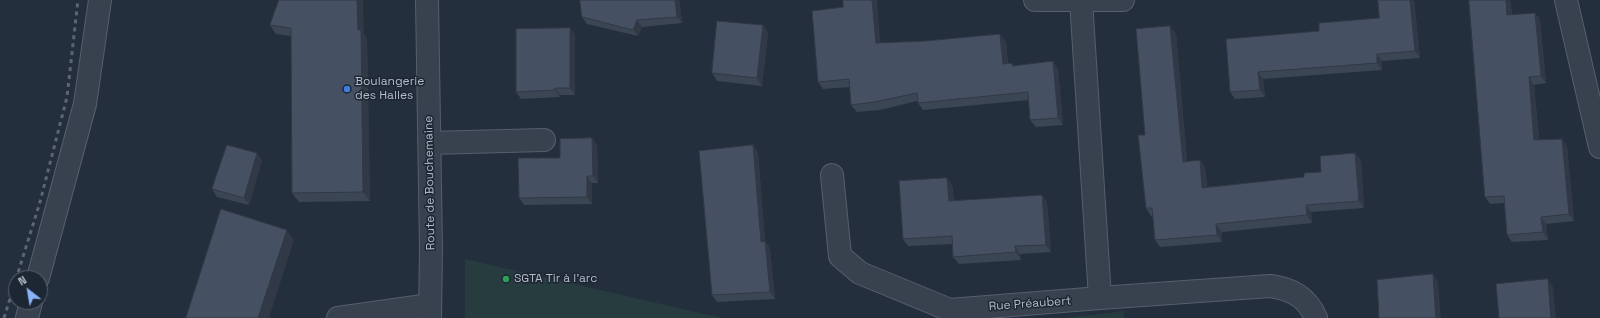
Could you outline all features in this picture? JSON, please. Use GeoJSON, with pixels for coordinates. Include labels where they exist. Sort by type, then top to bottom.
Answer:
{"type":"FeatureCollection","features":[{"type":"Feature","properties":{"kind":"street"},"geometry":{"type":"LineString","coordinates":[[40,270],[85,104],[100,0]]}},
{"type":"Feature","properties":{"kind":"street","name":"Route de Bouchemaine"},"geometry":{"type":"LineString","coordinates":[[428,0],[431,249],[430,311]]}},
{"type":"Feature","properties":{"kind":"street"},"geometry":{"type":"LineString","coordinates":[[1035,0],[1076,0]]}},
{"type":"Feature","properties":{"kind":"street"},"geometry":{"type":"LineString","coordinates":[[1081,0],[1100,298]]}},
{"type":"Feature","properties":{"kind":"street"},"geometry":{"type":"LineString","coordinates":[[1086,0],[1123,0]]}},
{"type":"Feature","properties":{"kind":"street"},"geometry":{"type":"LineString","coordinates":[[1566,0],[1600,147]]}},
{"type":"Feature","properties":{"kind":"street"},"geometry":{"type":"LineString","coordinates":[[430,143],[544,140]]}},
{"type":"Feature","properties":{"kind":"street","name":"Rue Préaubert"},"geometry":{"type":"LineString","coordinates":[[832,174],[840,256],[860,273],[950,310],[1270,286],[1282,287],[1294,292],[1304,299],[1312,309],[1316,318]]}},
{"type":"Feature","properties":{"kind":"street"},"geometry":{"type":"LineString","coordinates":[[338,318],[430,311]]}},
{"type":"Feature","properties":{"kind":"green space","name":"SGTA Tir à l’arc"},"geometry":{"type":"Polygon","coordinates":[[[465,259],[722,318],[465,318],[465,259]]]}},
{"type":"Feature","properties":{"kind":"green space"},"geometry":{"type":"Polygon","coordinates":[[[1124,311],[1124,318],[1065,318],[1124,311]]]}},
{"type":"Feature","properties":{"kind":"building"},"geometry":{"type":"Polygon","coordinates":[[[279,0],[357,0],[358,30],[361,30],[363,192],[292,193],[291,28],[270,25],[279,0]]]}},
{"type":"Feature","properties":{"kind":"building"},"geometry":{"type":"Polygon","coordinates":[[[580,0],[675,0],[677,17],[637,20],[633,30],[582,17],[580,0]]]}},
{"type":"Feature","properties":{"kind":"building"},"geometry":{"type":"Polygon","coordinates":[[[843,0],[872,0],[876,43],[925,41],[1000,34],[1003,64],[1012,63],[1012,66],[1053,61],[1058,118],[1030,120],[1028,92],[918,103],[917,93],[851,105],[849,79],[818,82],[812,11],[843,7],[843,0]]]}},
{"type":"Feature","properties":{"kind":"building"},"geometry":{"type":"Polygon","coordinates":[[[1378,0],[1410,0],[1415,51],[1377,54],[1377,63],[1258,72],[1260,90],[1230,92],[1226,39],[1319,31],[1319,23],[1379,18],[1378,0]]]}},
{"type":"Feature","properties":{"kind":"building"},"geometry":{"type":"Polygon","coordinates":[[[1469,0],[1506,0],[1507,15],[1535,13],[1541,76],[1529,77],[1534,140],[1562,139],[1569,214],[1541,217],[1543,232],[1507,235],[1504,196],[1485,197],[1469,0]]]}},
{"type":"Feature","properties":{"kind":"building"},"geometry":{"type":"Polygon","coordinates":[[[717,21],[763,25],[757,78],[712,73],[717,21]]]}},
{"type":"Feature","properties":{"kind":"building"},"geometry":{"type":"Polygon","coordinates":[[[1170,26],[1183,162],[1200,160],[1202,188],[1304,177],[1304,173],[1321,172],[1320,156],[1355,153],[1359,201],[1306,205],[1307,215],[1216,224],[1217,235],[1155,240],[1152,208],[1146,208],[1138,135],[1145,135],[1136,29],[1170,26]]]}},
{"type":"Feature","properties":{"kind":"building"},"geometry":{"type":"Polygon","coordinates":[[[570,28],[570,88],[516,92],[516,29],[570,28]]]}},
{"type":"Feature","properties":{"kind":"building"},"geometry":{"type":"Polygon","coordinates":[[[592,138],[593,176],[587,176],[587,197],[519,198],[518,158],[560,158],[560,139],[592,138]]]}},
{"type":"Feature","properties":{"kind":"building"},"geometry":{"type":"Polygon","coordinates":[[[227,145],[257,153],[244,198],[212,189],[227,145]]]}},
{"type":"Feature","properties":{"kind":"building"},"geometry":{"type":"Polygon","coordinates":[[[753,145],[761,242],[765,241],[770,292],[712,295],[699,151],[753,145]]]}},
{"type":"Feature","properties":{"kind":"building"},"geometry":{"type":"Polygon","coordinates":[[[947,178],[949,201],[1042,195],[1046,245],[1015,246],[1016,252],[953,257],[952,236],[903,239],[899,181],[947,178]]]}},
{"type":"Feature","properties":{"kind":"building"},"geometry":{"type":"Polygon","coordinates":[[[221,209],[287,230],[258,318],[186,318],[221,209]]]}},
{"type":"Feature","properties":{"kind":"building"},"geometry":{"type":"Polygon","coordinates":[[[1433,274],[1436,318],[1379,318],[1377,280],[1433,274]]]}},
{"type":"Feature","properties":{"kind":"building"},"geometry":{"type":"Polygon","coordinates":[[[1548,279],[1551,318],[1499,318],[1496,284],[1548,279]]]}},
{"type":"Feature","properties":{"kind":"railway"},"geometry":{"type":"LineString","coordinates":[[4,318],[40,202],[67,97],[78,0]]}},
{"type":"Feature","properties":{"kind":"place","name":"Boulangerie des Halles"},"geometry":{"type":"Point","coordinates":[347,89]}},
{"type":"Feature","properties":{"kind":"place","name":"SGTA Tir à l’arc"},"geometry":{"type":"Point","coordinates":[506,279]}}]}
